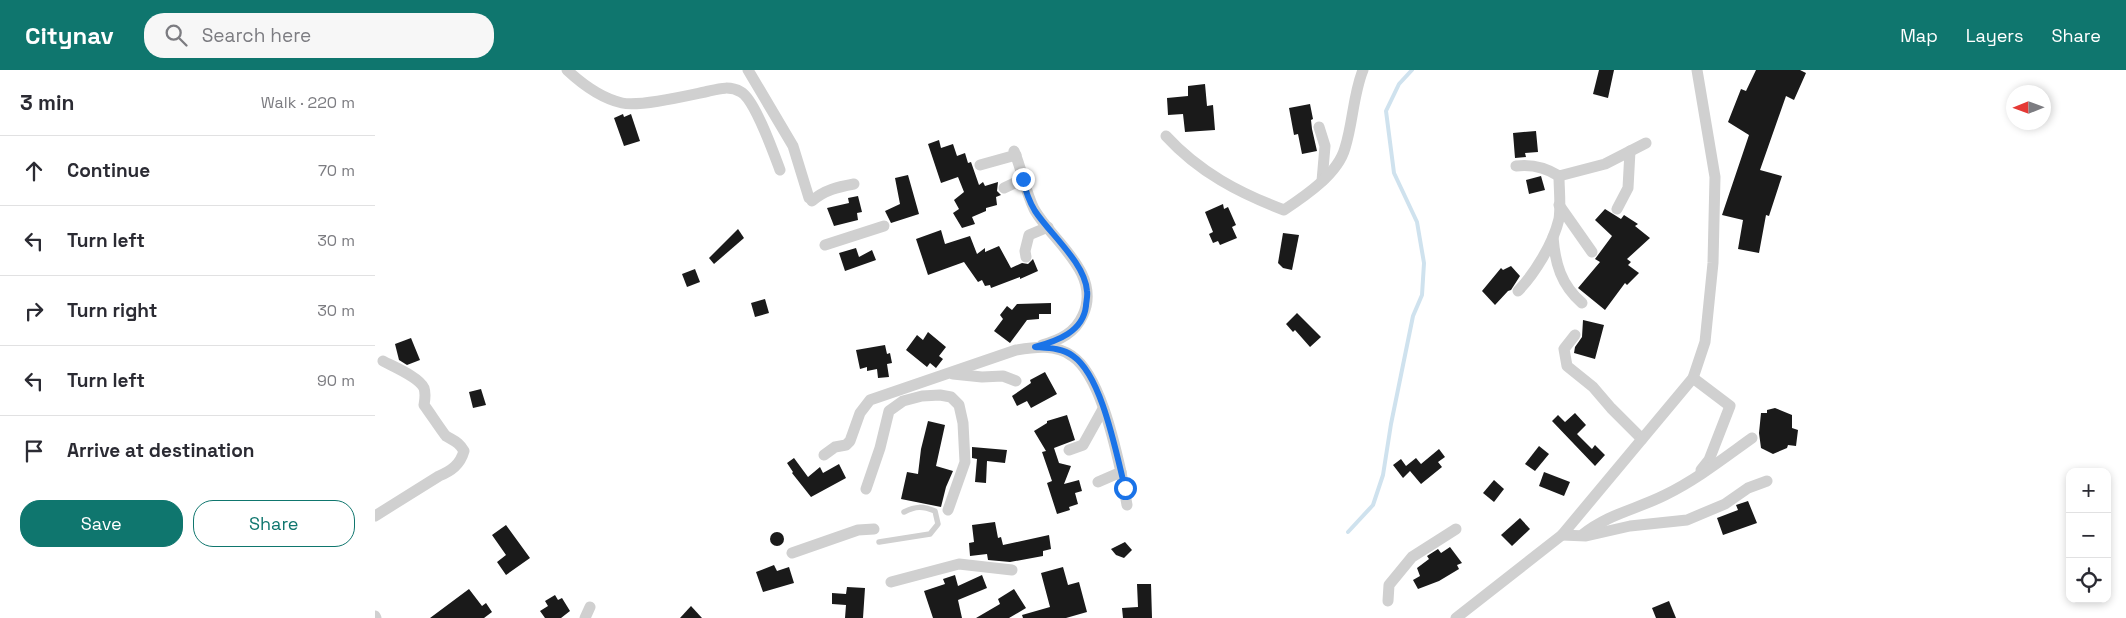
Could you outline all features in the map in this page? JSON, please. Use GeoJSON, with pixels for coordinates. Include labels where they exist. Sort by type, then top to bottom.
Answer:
{"type":"FeatureCollection","features":[{"type":"Feature","properties":{"kind":"street"},"geometry":{"type":"LineString","coordinates":[[567,70],[581,83],[602,96],[623,104],[677,98],[729,87],[743,93],[752,104],[772,146],[780,170]]}},
{"type":"Feature","properties":{"kind":"street"},"geometry":{"type":"LineString","coordinates":[[748,70],[793,146],[810,200],[834,188],[855,184]]}},
{"type":"Feature","properties":{"kind":"street"},"geometry":{"type":"LineString","coordinates":[[1166,136],[1183,154],[1205,172],[1254,199],[1284,210],[1309,193],[1322,181],[1331,172],[1345,150],[1353,107],[1363,70]]}},
{"type":"Feature","properties":{"kind":"street"},"geometry":{"type":"LineString","coordinates":[[1456,618],[1562,535],[1693,378],[1705,342],[1713,263],[1715,177],[1697,70]]}},
{"type":"Feature","properties":{"kind":"street"},"geometry":{"type":"LineString","coordinates":[[1319,127],[1325,146],[1322,181]]}},
{"type":"Feature","properties":{"kind":"street"},"geometry":{"type":"LineString","coordinates":[[1516,166],[1529,164],[1551,171],[1559,176],[1605,164],[1646,143]]}},
{"type":"Feature","properties":{"kind":"street"},"geometry":{"type":"LineString","coordinates":[[1617,209],[1628,188],[1630,151]]}},
{"type":"Feature","properties":{"kind":"street"},"geometry":{"type":"LineString","coordinates":[[824,455],[835,447],[846,445],[850,441],[860,413],[870,400],[1016,350],[1052,342],[1067,335],[1079,326],[1085,311],[1087,291],[1083,274],[1035,210],[1015,153],[981,165]]}},
{"type":"Feature","properties":{"kind":"street"},"geometry":{"type":"LineString","coordinates":[[1518,291],[1532,276],[1559,219],[1559,176]]}},
{"type":"Feature","properties":{"kind":"street"},"geometry":{"type":"LineString","coordinates":[[1004,188],[1023,179]]}},
{"type":"Feature","properties":{"kind":"street"},"geometry":{"type":"LineString","coordinates":[[1559,205],[1592,252]]}},
{"type":"Feature","properties":{"kind":"street"},"geometry":{"type":"LineString","coordinates":[[825,245],[884,226]]}},
{"type":"Feature","properties":{"kind":"street"},"geometry":{"type":"LineString","coordinates":[[1026,258],[1025,251],[1029,235],[1048,227]]}},
{"type":"Feature","properties":{"kind":"street"},"geometry":{"type":"LineString","coordinates":[[1552,235],[1559,274],[1571,294],[1582,303]]}},
{"type":"Feature","properties":{"kind":"street"},"geometry":{"type":"LineString","coordinates":[[1575,334],[1564,349],[1567,366],[1593,387],[1642,439]]}},
{"type":"Feature","properties":{"kind":"street"},"geometry":{"type":"LineString","coordinates":[[1035,347],[1058,349],[1072,356],[1086,369],[1103,409],[1121,472],[1127,505]]}},
{"type":"Feature","properties":{"kind":"street"},"geometry":{"type":"LineString","coordinates":[[375,516],[439,476],[449,472],[458,464],[464,451],[457,441],[445,435],[424,405],[426,395],[424,387],[404,372],[383,361]]}},
{"type":"Feature","properties":{"kind":"street"},"geometry":{"type":"LineString","coordinates":[[946,374],[982,377],[1003,376],[1016,381]]}},
{"type":"Feature","properties":{"kind":"street"},"geometry":{"type":"LineString","coordinates":[[1693,378],[1730,406],[1709,460],[1694,479]]}},
{"type":"Feature","properties":{"kind":"street"},"geometry":{"type":"LineString","coordinates":[[866,489],[880,448],[889,411],[903,401],[921,396],[941,395],[951,397],[959,405],[963,423],[965,462],[948,510]]}},
{"type":"Feature","properties":{"kind":"street"},"geometry":{"type":"LineString","coordinates":[[1069,450],[1083,445],[1103,409]]}},
{"type":"Feature","properties":{"kind":"street"},"geometry":{"type":"LineString","coordinates":[[1581,536],[1597,523],[1620,512],[1665,496],[1694,479],[1752,438]]}},
{"type":"Feature","properties":{"kind":"street"},"geometry":{"type":"LineString","coordinates":[[1098,482],[1121,472]]}},
{"type":"Feature","properties":{"kind":"street"},"geometry":{"type":"LineString","coordinates":[[1562,535],[1581,536],[1630,526],[1687,520],[1725,504],[1748,488],[1767,481]]}},
{"type":"Feature","properties":{"kind":"street"},"geometry":{"type":"LineString","coordinates":[[792,553],[858,530],[875,529]]}},
{"type":"Feature","properties":{"kind":"street"},"geometry":{"type":"LineString","coordinates":[[1388,601],[1389,585],[1412,557],[1456,529]]}},
{"type":"Feature","properties":{"kind":"street"},"geometry":{"type":"LineString","coordinates":[[891,582],[959,564],[1011,570]]}},
{"type":"Feature","properties":{"kind":"lane"},"geometry":{"type":"LineString","coordinates":[[879,542],[930,534],[937,524],[935,511],[924,506],[915,506],[904,512]]}},
{"type":"Feature","properties":{"kind":"building"},"geometry":{"type":"Polygon","coordinates":[[[1599,70],[1614,70],[1608,98],[1593,94],[1599,70]]]}},
{"type":"Feature","properties":{"kind":"building"},"geometry":{"type":"Polygon","coordinates":[[[1756,70],[1800,70],[1806,73],[1794,100],[1786,96],[1760,170],[1782,176],[1769,216],[1766,215],[1759,253],[1738,249],[1743,220],[1722,215],[1749,135],[1728,122],[1741,89],[1746,91],[1756,70]]]}},
{"type":"Feature","properties":{"kind":"building"},"geometry":{"type":"Polygon","coordinates":[[[1205,84],[1207,106],[1213,105],[1215,130],[1185,132],[1183,114],[1168,115],[1167,98],[1188,96],[1188,86],[1205,84]]]}},
{"type":"Feature","properties":{"kind":"building"},"geometry":{"type":"Polygon","coordinates":[[[1310,104],[1313,119],[1311,120],[1312,129],[1317,151],[1302,154],[1298,134],[1294,135],[1289,108],[1310,104]]]}},
{"type":"Feature","properties":{"kind":"building"},"geometry":{"type":"Polygon","coordinates":[[[623,114],[624,117],[631,114],[640,141],[624,146],[614,118],[623,114]]]}},
{"type":"Feature","properties":{"kind":"building"},"geometry":{"type":"Polygon","coordinates":[[[1536,131],[1538,152],[1525,153],[1526,157],[1515,158],[1513,133],[1536,131]]]}},
{"type":"Feature","properties":{"kind":"building"},"geometry":{"type":"Polygon","coordinates":[[[939,140],[941,148],[953,144],[957,156],[965,153],[968,163],[971,162],[979,185],[983,182],[985,186],[998,182],[997,191],[1001,195],[996,197],[997,205],[986,208],[986,211],[972,217],[975,224],[962,228],[953,213],[959,209],[954,200],[964,192],[958,177],[941,183],[928,144],[939,140]]]}},
{"type":"Feature","properties":{"kind":"building"},"geometry":{"type":"Polygon","coordinates":[[[908,175],[919,214],[891,223],[885,211],[900,204],[895,178],[908,175]]]}},
{"type":"Feature","properties":{"kind":"building"},"geometry":{"type":"Polygon","coordinates":[[[1541,176],[1545,190],[1529,194],[1526,180],[1541,176]]]}},
{"type":"Feature","properties":{"kind":"building"},"geometry":{"type":"Polygon","coordinates":[[[858,196],[862,212],[857,213],[858,220],[834,226],[827,208],[849,203],[848,198],[858,196]]]}},
{"type":"Feature","properties":{"kind":"building"},"geometry":{"type":"Polygon","coordinates":[[[1223,204],[1224,209],[1228,207],[1236,225],[1232,227],[1237,238],[1220,245],[1218,241],[1213,243],[1209,234],[1213,232],[1205,212],[1223,204]]]}},
{"type":"Feature","properties":{"kind":"building"},"geometry":{"type":"Polygon","coordinates":[[[1605,209],[1621,219],[1624,215],[1638,224],[1635,226],[1650,238],[1627,259],[1631,262],[1628,265],[1639,273],[1627,285],[1625,283],[1605,310],[1578,288],[1600,262],[1595,259],[1612,236],[1595,220],[1605,209]]]}},
{"type":"Feature","properties":{"kind":"building"},"geometry":{"type":"Polygon","coordinates":[[[738,229],[744,238],[714,264],[709,258],[738,229]]]}},
{"type":"Feature","properties":{"kind":"building"},"geometry":{"type":"Polygon","coordinates":[[[941,230],[945,244],[970,236],[977,254],[985,248],[985,252],[999,246],[1011,268],[1022,263],[1028,264],[1033,259],[1038,271],[991,288],[990,285],[985,286],[982,280],[978,282],[964,262],[928,275],[916,239],[941,230]]]}},
{"type":"Feature","properties":{"kind":"building"},"geometry":{"type":"Polygon","coordinates":[[[1283,233],[1299,235],[1292,270],[1283,268],[1278,263],[1283,233]]]}},
{"type":"Feature","properties":{"kind":"building"},"geometry":{"type":"Polygon","coordinates":[[[856,248],[859,257],[872,250],[876,260],[845,271],[839,253],[856,248]]]}},
{"type":"Feature","properties":{"kind":"building"},"geometry":{"type":"Polygon","coordinates":[[[1511,266],[1520,276],[1511,290],[1495,305],[1482,291],[1501,268],[1503,270],[1511,266]]]}},
{"type":"Feature","properties":{"kind":"building"},"geometry":{"type":"Polygon","coordinates":[[[695,269],[700,282],[687,287],[682,274],[695,269]]]}},
{"type":"Feature","properties":{"kind":"building"},"geometry":{"type":"Polygon","coordinates":[[[765,299],[769,313],[755,317],[751,303],[765,299]]]}},
{"type":"Feature","properties":{"kind":"building"},"geometry":{"type":"Polygon","coordinates":[[[1051,303],[1051,314],[1039,314],[1039,319],[1027,320],[1010,343],[994,331],[1003,319],[1000,315],[1007,306],[1012,310],[1017,304],[1051,303]]]}},
{"type":"Feature","properties":{"kind":"building"},"geometry":{"type":"Polygon","coordinates":[[[1297,313],[1321,337],[1310,347],[1295,330],[1293,332],[1286,324],[1297,313]]]}},
{"type":"Feature","properties":{"kind":"building"},"geometry":{"type":"Polygon","coordinates":[[[1583,320],[1604,325],[1595,359],[1574,353],[1575,347],[1582,337],[1583,320]]]}},
{"type":"Feature","properties":{"kind":"building"},"geometry":{"type":"Polygon","coordinates":[[[928,332],[946,347],[939,356],[943,359],[936,368],[930,363],[927,367],[906,350],[917,335],[923,340],[928,332]]]}},
{"type":"Feature","properties":{"kind":"building"},"geometry":{"type":"Polygon","coordinates":[[[411,338],[420,360],[407,365],[399,360],[395,344],[411,338]]]}},
{"type":"Feature","properties":{"kind":"building"},"geometry":{"type":"Polygon","coordinates":[[[885,345],[887,354],[890,353],[892,363],[887,364],[889,377],[878,378],[877,369],[867,371],[867,367],[860,369],[856,350],[885,345]]]}},
{"type":"Feature","properties":{"kind":"building"},"geometry":{"type":"Polygon","coordinates":[[[1045,372],[1057,394],[1031,408],[1027,401],[1017,406],[1012,396],[1031,383],[1030,380],[1045,372]]]}},
{"type":"Feature","properties":{"kind":"building"},"geometry":{"type":"Polygon","coordinates":[[[481,389],[486,405],[473,408],[469,392],[481,389]]]}},
{"type":"Feature","properties":{"kind":"building"},"geometry":{"type":"Polygon","coordinates":[[[1775,408],[1792,415],[1792,428],[1798,430],[1796,446],[1788,445],[1787,448],[1773,454],[1761,448],[1759,433],[1761,413],[1767,413],[1767,410],[1775,408]]]}},
{"type":"Feature","properties":{"kind":"building"},"geometry":{"type":"Polygon","coordinates":[[[1575,413],[1586,425],[1577,434],[1592,449],[1595,445],[1605,455],[1595,466],[1552,421],[1558,415],[1565,422],[1575,413]]]}},
{"type":"Feature","properties":{"kind":"building"},"geometry":{"type":"Polygon","coordinates":[[[1067,415],[1075,440],[1054,448],[1059,463],[1071,466],[1064,484],[1079,480],[1082,491],[1075,493],[1078,504],[1069,507],[1070,510],[1057,514],[1047,483],[1052,481],[1042,452],[1046,451],[1034,431],[1047,423],[1047,421],[1067,415]]]}},
{"type":"Feature","properties":{"kind":"building"},"geometry":{"type":"Polygon","coordinates":[[[928,421],[945,425],[936,466],[953,471],[946,487],[941,507],[901,499],[907,472],[918,474],[921,449],[928,421]]]}},
{"type":"Feature","properties":{"kind":"building"},"geometry":{"type":"Polygon","coordinates":[[[1539,446],[1549,454],[1535,471],[1525,464],[1539,446]]]}},
{"type":"Feature","properties":{"kind":"building"},"geometry":{"type":"Polygon","coordinates":[[[972,447],[1007,450],[1005,463],[987,461],[986,483],[975,482],[977,459],[972,458],[972,447]]]}},
{"type":"Feature","properties":{"kind":"building"},"geometry":{"type":"Polygon","coordinates":[[[1439,449],[1445,457],[1438,462],[1442,467],[1421,484],[1410,471],[1403,478],[1393,465],[1401,459],[1406,466],[1416,458],[1421,464],[1439,449]]]}},
{"type":"Feature","properties":{"kind":"building"},"geometry":{"type":"Polygon","coordinates":[[[794,458],[808,477],[820,467],[823,473],[839,464],[846,478],[811,497],[792,473],[787,463],[794,458]]]}},
{"type":"Feature","properties":{"kind":"building"},"geometry":{"type":"Polygon","coordinates":[[[1544,472],[1570,482],[1564,496],[1539,486],[1544,472]]]}},
{"type":"Feature","properties":{"kind":"building"},"geometry":{"type":"Polygon","coordinates":[[[1494,480],[1504,489],[1494,502],[1483,493],[1494,480]]]}},
{"type":"Feature","properties":{"kind":"building"},"geometry":{"type":"Polygon","coordinates":[[[1748,501],[1757,523],[1723,535],[1717,518],[1738,510],[1736,505],[1748,501]]]}},
{"type":"Feature","properties":{"kind":"building"},"geometry":{"type":"Polygon","coordinates":[[[1520,518],[1530,529],[1512,546],[1501,535],[1520,518]]]}},
{"type":"Feature","properties":{"kind":"building"},"geometry":{"type":"Polygon","coordinates":[[[995,522],[998,538],[1001,537],[1003,545],[1049,535],[1051,549],[1043,551],[1043,556],[1010,562],[988,560],[987,554],[970,556],[969,543],[974,542],[972,525],[995,522]]]}},
{"type":"Feature","properties":{"kind":"building"},"geometry":{"type":"Polygon","coordinates":[[[506,525],[530,558],[506,575],[497,562],[506,555],[492,535],[506,525]]]}},
{"type":"Feature","properties":{"kind":"building"},"geometry":{"type":"Polygon","coordinates":[[[774,532],[780,532],[784,539],[780,546],[774,546],[770,542],[770,536],[774,532]]]}},
{"type":"Feature","properties":{"kind":"building"},"geometry":{"type":"Polygon","coordinates":[[[1125,542],[1132,550],[1124,558],[1116,555],[1111,549],[1125,542]]]}},
{"type":"Feature","properties":{"kind":"building"},"geometry":{"type":"Polygon","coordinates":[[[1450,547],[1462,563],[1457,565],[1459,569],[1439,581],[1418,589],[1413,580],[1420,576],[1417,568],[1429,559],[1427,556],[1438,549],[1441,553],[1450,547]]]}},
{"type":"Feature","properties":{"kind":"building"},"geometry":{"type":"Polygon","coordinates":[[[774,565],[777,571],[789,567],[794,583],[763,592],[756,572],[774,565]]]}},
{"type":"Feature","properties":{"kind":"building"},"geometry":{"type":"Polygon","coordinates":[[[1063,567],[1068,585],[1079,582],[1087,612],[1066,618],[1023,618],[1022,615],[1050,607],[1041,573],[1063,567]]]}},
{"type":"Feature","properties":{"kind":"building"},"geometry":{"type":"Polygon","coordinates":[[[955,575],[958,586],[982,575],[987,588],[958,600],[962,618],[933,618],[924,591],[945,584],[943,579],[955,575]]]}},
{"type":"Feature","properties":{"kind":"building"},"geometry":{"type":"Polygon","coordinates":[[[1137,584],[1151,584],[1152,618],[1123,618],[1122,608],[1138,607],[1137,584]]]}},
{"type":"Feature","properties":{"kind":"building"},"geometry":{"type":"Polygon","coordinates":[[[847,587],[865,588],[863,618],[845,618],[846,605],[832,604],[832,593],[846,594],[847,587]]]}},
{"type":"Feature","properties":{"kind":"building"},"geometry":{"type":"Polygon","coordinates":[[[469,589],[482,606],[486,603],[492,612],[484,618],[430,618],[469,589]]]}},
{"type":"Feature","properties":{"kind":"building"},"geometry":{"type":"Polygon","coordinates":[[[1014,589],[1026,608],[1009,618],[976,618],[1000,604],[998,599],[1014,589]]]}},
{"type":"Feature","properties":{"kind":"building"},"geometry":{"type":"Polygon","coordinates":[[[555,595],[558,600],[562,598],[570,611],[561,618],[545,618],[540,611],[548,606],[545,601],[555,595]]]}},
{"type":"Feature","properties":{"kind":"building"},"geometry":{"type":"Polygon","coordinates":[[[1669,601],[1676,618],[1656,618],[1652,608],[1669,601]]]}},
{"type":"Feature","properties":{"kind":"building"},"geometry":{"type":"Polygon","coordinates":[[[691,606],[702,618],[680,618],[691,606]]]}},
{"type":"Feature","properties":{"kind":"waterway"},"geometry":{"type":"LineString","coordinates":[[1348,532],[1373,505],[1383,475],[1391,424],[1413,316],[1422,295],[1424,263],[1417,222],[1394,173],[1386,111],[1399,84],[1412,70]]}},
{"type":"Feature","properties":{"kind":"route"},"geometry":{"type":"LineString","coordinates":[[1023,179],[1025,189],[1035,210],[1083,274],[1087,291],[1085,311],[1079,326],[1067,335],[1035,347],[1058,349],[1072,356],[1086,369],[1100,398],[1125,488]]}}]}
